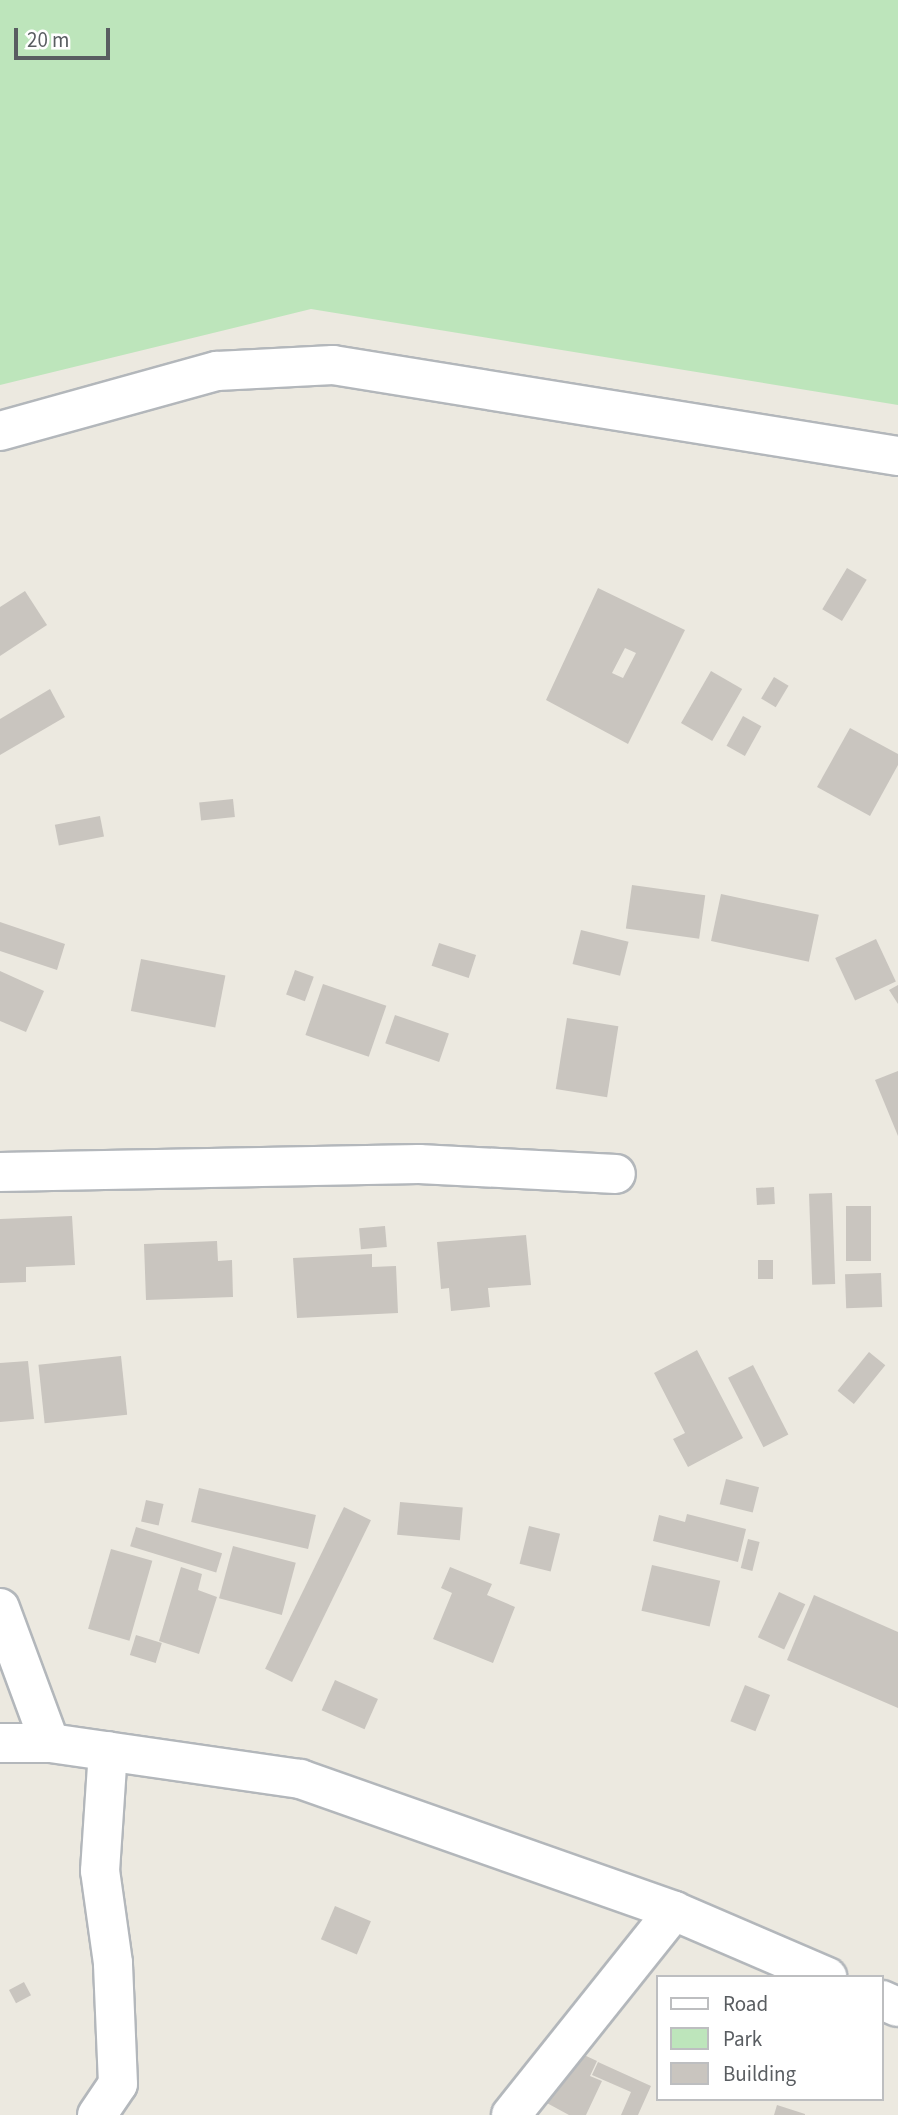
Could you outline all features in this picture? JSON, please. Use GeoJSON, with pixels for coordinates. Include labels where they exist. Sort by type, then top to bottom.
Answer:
{"type":"FeatureCollection","features":[{"type":"Feature","properties":{"kind":"street"},"geometry":{"type":"LineString","coordinates":[[0,431],[217,371],[333,365],[898,456]]}},
{"type":"Feature","properties":{"kind":"street"},"geometry":{"type":"LineString","coordinates":[[0,1172],[419,1164],[615,1174]]}},
{"type":"Feature","properties":{"kind":"street"},"geometry":{"type":"LineString","coordinates":[[0,1608],[50,1744]]}},
{"type":"Feature","properties":{"kind":"street"},"geometry":{"type":"LineString","coordinates":[[0,1743],[50,1744],[300,1779],[674,1911],[822,1975]]}},
{"type":"Feature","properties":{"kind":"street"},"geometry":{"type":"LineString","coordinates":[[97,2115],[118,2084],[113,1963],[100,1871],[108,1751]]}},
{"type":"Feature","properties":{"kind":"street"},"geometry":{"type":"LineString","coordinates":[[511,2115],[674,1911]]}},
{"type":"Feature","properties":{"kind":"green space"},"geometry":{"type":"Polygon","coordinates":[[[0,0],[898,0],[898,405],[311,309],[0,385],[0,0]]]}},
{"type":"Feature","properties":{"kind":"building"},"geometry":{"type":"Polygon","coordinates":[[[847,568],[867,580],[842,621],[822,609],[847,568]]]}},
{"type":"Feature","properties":{"kind":"building"},"geometry":{"type":"Polygon","coordinates":[[[598,588],[685,630],[628,744],[546,700],[598,588]],[[625,648],[612,673],[623,678],[636,653],[625,648]]]}},
{"type":"Feature","properties":{"kind":"building"},"geometry":{"type":"Polygon","coordinates":[[[25,591],[47,625],[0,656],[0,607],[25,591]]]}},
{"type":"Feature","properties":{"kind":"building"},"geometry":{"type":"Polygon","coordinates":[[[711,671],[742,689],[712,741],[681,723],[711,671]]]}},
{"type":"Feature","properties":{"kind":"building"},"geometry":{"type":"Polygon","coordinates":[[[774,677],[789,686],[776,707],[761,698],[774,677]]]}},
{"type":"Feature","properties":{"kind":"building"},"geometry":{"type":"Polygon","coordinates":[[[50,689],[65,717],[0,755],[0,719],[50,689]]]}},
{"type":"Feature","properties":{"kind":"building"},"geometry":{"type":"Polygon","coordinates":[[[743,716],[761,726],[745,756],[727,746],[743,716]]]}},
{"type":"Feature","properties":{"kind":"building"},"geometry":{"type":"Polygon","coordinates":[[[850,728],[898,754],[898,765],[870,816],[817,787],[850,728]]]}},
{"type":"Feature","properties":{"kind":"building"},"geometry":{"type":"Polygon","coordinates":[[[233,799],[235,817],[201,820],[199,803],[233,799]]]}},
{"type":"Feature","properties":{"kind":"building"},"geometry":{"type":"Polygon","coordinates":[[[100,816],[104,837],[59,845],[55,825],[100,816]]]}},
{"type":"Feature","properties":{"kind":"building"},"geometry":{"type":"Polygon","coordinates":[[[632,885],[705,895],[699,939],[626,929],[632,885]]]}},
{"type":"Feature","properties":{"kind":"building"},"geometry":{"type":"Polygon","coordinates":[[[721,894],[819,915],[809,962],[711,941],[721,894]]]}},
{"type":"Feature","properties":{"kind":"building"},"geometry":{"type":"Polygon","coordinates":[[[0,922],[65,944],[57,970],[0,951],[0,922]]]}},
{"type":"Feature","properties":{"kind":"building"},"geometry":{"type":"Polygon","coordinates":[[[581,930],[629,942],[620,976],[573,964],[581,930]]]}},
{"type":"Feature","properties":{"kind":"building"},"geometry":{"type":"Polygon","coordinates":[[[876,939],[896,982],[855,1001],[835,958],[876,939]]]}},
{"type":"Feature","properties":{"kind":"building"},"geometry":{"type":"Polygon","coordinates":[[[439,943],[476,955],[469,978],[432,966],[439,943]]]}},
{"type":"Feature","properties":{"kind":"building"},"geometry":{"type":"Polygon","coordinates":[[[141,959],[225,975],[215,1027],[131,1011],[141,959]]]}},
{"type":"Feature","properties":{"kind":"building"},"geometry":{"type":"Polygon","coordinates":[[[295,970],[314,977],[305,1001],[286,994],[295,970]]]}},
{"type":"Feature","properties":{"kind":"building"},"geometry":{"type":"Polygon","coordinates":[[[0,971],[44,991],[26,1032],[0,1021],[0,971]]]}},
{"type":"Feature","properties":{"kind":"building"},"geometry":{"type":"Polygon","coordinates":[[[323,984],[386,1006],[369,1057],[305,1035],[323,984]]]}},
{"type":"Feature","properties":{"kind":"building"},"geometry":{"type":"Polygon","coordinates":[[[898,985],[898,1004],[889,990],[898,985]]]}},
{"type":"Feature","properties":{"kind":"building"},"geometry":{"type":"Polygon","coordinates":[[[395,1015],[449,1034],[439,1062],[385,1043],[395,1015]]]}},
{"type":"Feature","properties":{"kind":"building"},"geometry":{"type":"Polygon","coordinates":[[[567,1018],[618,1026],[607,1097],[556,1089],[567,1018]]]}},
{"type":"Feature","properties":{"kind":"building"},"geometry":{"type":"Polygon","coordinates":[[[898,1071],[898,1136],[875,1080],[898,1071]]]}},
{"type":"Feature","properties":{"kind":"building"},"geometry":{"type":"Polygon","coordinates":[[[774,1187],[775,1204],[757,1205],[756,1188],[774,1187]]]}},
{"type":"Feature","properties":{"kind":"building"},"geometry":{"type":"Polygon","coordinates":[[[832,1193],[835,1284],[812,1285],[809,1194],[832,1193]]]}},
{"type":"Feature","properties":{"kind":"building"},"geometry":{"type":"Polygon","coordinates":[[[846,1206],[871,1206],[871,1261],[846,1261],[846,1206]]]}},
{"type":"Feature","properties":{"kind":"building"},"geometry":{"type":"Polygon","coordinates":[[[72,1216],[75,1265],[26,1267],[26,1282],[0,1283],[0,1219],[72,1216]]]}},
{"type":"Feature","properties":{"kind":"building"},"geometry":{"type":"Polygon","coordinates":[[[385,1226],[387,1247],[361,1249],[359,1228],[385,1226]]]}},
{"type":"Feature","properties":{"kind":"building"},"geometry":{"type":"Polygon","coordinates":[[[526,1235],[531,1285],[488,1288],[490,1307],[451,1311],[449,1288],[441,1289],[437,1242],[526,1235]]]}},
{"type":"Feature","properties":{"kind":"building"},"geometry":{"type":"Polygon","coordinates":[[[217,1241],[218,1261],[232,1260],[233,1297],[146,1300],[144,1244],[217,1241]]]}},
{"type":"Feature","properties":{"kind":"building"},"geometry":{"type":"Polygon","coordinates":[[[372,1254],[372,1267],[396,1266],[398,1313],[297,1318],[293,1258],[372,1254]]]}},
{"type":"Feature","properties":{"kind":"building"},"geometry":{"type":"Polygon","coordinates":[[[758,1260],[773,1260],[773,1279],[758,1279],[758,1260]]]}},
{"type":"Feature","properties":{"kind":"building"},"geometry":{"type":"Polygon","coordinates":[[[881,1273],[882,1307],[846,1308],[845,1274],[881,1273]]]}},
{"type":"Feature","properties":{"kind":"building"},"geometry":{"type":"Polygon","coordinates":[[[697,1350],[743,1438],[688,1467],[673,1439],[685,1433],[654,1373],[697,1350]]]}},
{"type":"Feature","properties":{"kind":"building"},"geometry":{"type":"Polygon","coordinates":[[[869,1352],[885,1365],[854,1404],[838,1391],[869,1352]]]}},
{"type":"Feature","properties":{"kind":"building"},"geometry":{"type":"Polygon","coordinates":[[[121,1356],[127,1415],[45,1423],[38,1365],[121,1356]]]}},
{"type":"Feature","properties":{"kind":"building"},"geometry":{"type":"Polygon","coordinates":[[[28,1361],[34,1419],[0,1422],[0,1363],[28,1361]]]}},
{"type":"Feature","properties":{"kind":"building"},"geometry":{"type":"Polygon","coordinates":[[[753,1365],[788,1434],[763,1447],[728,1378],[753,1365]]]}},
{"type":"Feature","properties":{"kind":"building"},"geometry":{"type":"Polygon","coordinates":[[[726,1479],[759,1487],[753,1512],[720,1504],[726,1479]]]}},
{"type":"Feature","properties":{"kind":"building"},"geometry":{"type":"Polygon","coordinates":[[[199,1488],[316,1515],[308,1549],[191,1522],[199,1488]]]}},
{"type":"Feature","properties":{"kind":"building"},"geometry":{"type":"Polygon","coordinates":[[[146,1500],[164,1504],[159,1525],[141,1521],[146,1500]]]}},
{"type":"Feature","properties":{"kind":"building"},"geometry":{"type":"Polygon","coordinates":[[[400,1502],[463,1507],[460,1540],[397,1535],[400,1502]]]}},
{"type":"Feature","properties":{"kind":"building"},"geometry":{"type":"Polygon","coordinates":[[[344,1507],[371,1520],[292,1682],[265,1669],[344,1507]]]}},
{"type":"Feature","properties":{"kind":"building"},"geometry":{"type":"Polygon","coordinates":[[[687,1514],[746,1529],[738,1562],[653,1541],[659,1515],[685,1522],[687,1514]]]}},
{"type":"Feature","properties":{"kind":"building"},"geometry":{"type":"Polygon","coordinates":[[[529,1526],[560,1534],[551,1572],[520,1564],[529,1526]]]}},
{"type":"Feature","properties":{"kind":"building"},"geometry":{"type":"Polygon","coordinates":[[[136,1527],[222,1553],[216,1572],[130,1546],[136,1527]]]}},
{"type":"Feature","properties":{"kind":"building"},"geometry":{"type":"Polygon","coordinates":[[[748,1539],[760,1542],[752,1571],[741,1568],[748,1539]]]}},
{"type":"Feature","properties":{"kind":"building"},"geometry":{"type":"Polygon","coordinates":[[[233,1546],[296,1563],[282,1615],[219,1598],[233,1546]]]}},
{"type":"Feature","properties":{"kind":"building"},"geometry":{"type":"Polygon","coordinates":[[[111,1549],[152,1561],[129,1641],[88,1629],[111,1549]]]}},
{"type":"Feature","properties":{"kind":"building"},"geometry":{"type":"Polygon","coordinates":[[[652,1565],[720,1581],[710,1627],[641,1611],[652,1565]]]}},
{"type":"Feature","properties":{"kind":"building"},"geometry":{"type":"Polygon","coordinates":[[[181,1567],[202,1574],[198,1590],[217,1597],[199,1654],[159,1641],[181,1567]]]}},
{"type":"Feature","properties":{"kind":"building"},"geometry":{"type":"Polygon","coordinates":[[[450,1567],[492,1584],[487,1595],[515,1607],[493,1663],[433,1639],[452,1593],[441,1588],[450,1567]]]}},
{"type":"Feature","properties":{"kind":"building"},"geometry":{"type":"Polygon","coordinates":[[[779,1592],[805,1604],[784,1650],[758,1637],[779,1592]]]}},
{"type":"Feature","properties":{"kind":"building"},"geometry":{"type":"Polygon","coordinates":[[[814,1595],[898,1632],[898,1708],[787,1660],[814,1595]]]}},
{"type":"Feature","properties":{"kind":"building"},"geometry":{"type":"Polygon","coordinates":[[[136,1635],[162,1643],[156,1663],[130,1655],[136,1635]]]}},
{"type":"Feature","properties":{"kind":"building"},"geometry":{"type":"Polygon","coordinates":[[[335,1680],[378,1699],[365,1729],[322,1710],[335,1680]]]}},
{"type":"Feature","properties":{"kind":"building"},"geometry":{"type":"Polygon","coordinates":[[[745,1685],[770,1695],[755,1731],[730,1721],[745,1685]]]}},
{"type":"Feature","properties":{"kind":"building"},"geometry":{"type":"Polygon","coordinates":[[[335,1906],[371,1921],[357,1954],[321,1939],[335,1906]]]}},
{"type":"Feature","properties":{"kind":"building"},"geometry":{"type":"Polygon","coordinates":[[[24,1982],[31,1995],[16,2003],[9,1990],[24,1982]]]}},
{"type":"Feature","properties":{"kind":"building"},"geometry":{"type":"Polygon","coordinates":[[[569,2048],[597,2061],[590,2076],[602,2081],[586,2115],[569,2115],[545,2102],[569,2048]]]}},
{"type":"Feature","properties":{"kind":"building"},"geometry":{"type":"Polygon","coordinates":[[[598,2062],[651,2086],[638,2115],[621,2115],[631,2092],[592,2075],[598,2062]]]}},
{"type":"Feature","properties":{"kind":"building"},"geometry":{"type":"Polygon","coordinates":[[[777,2105],[805,2114],[805,2115],[774,2115],[777,2105]]]}}]}
